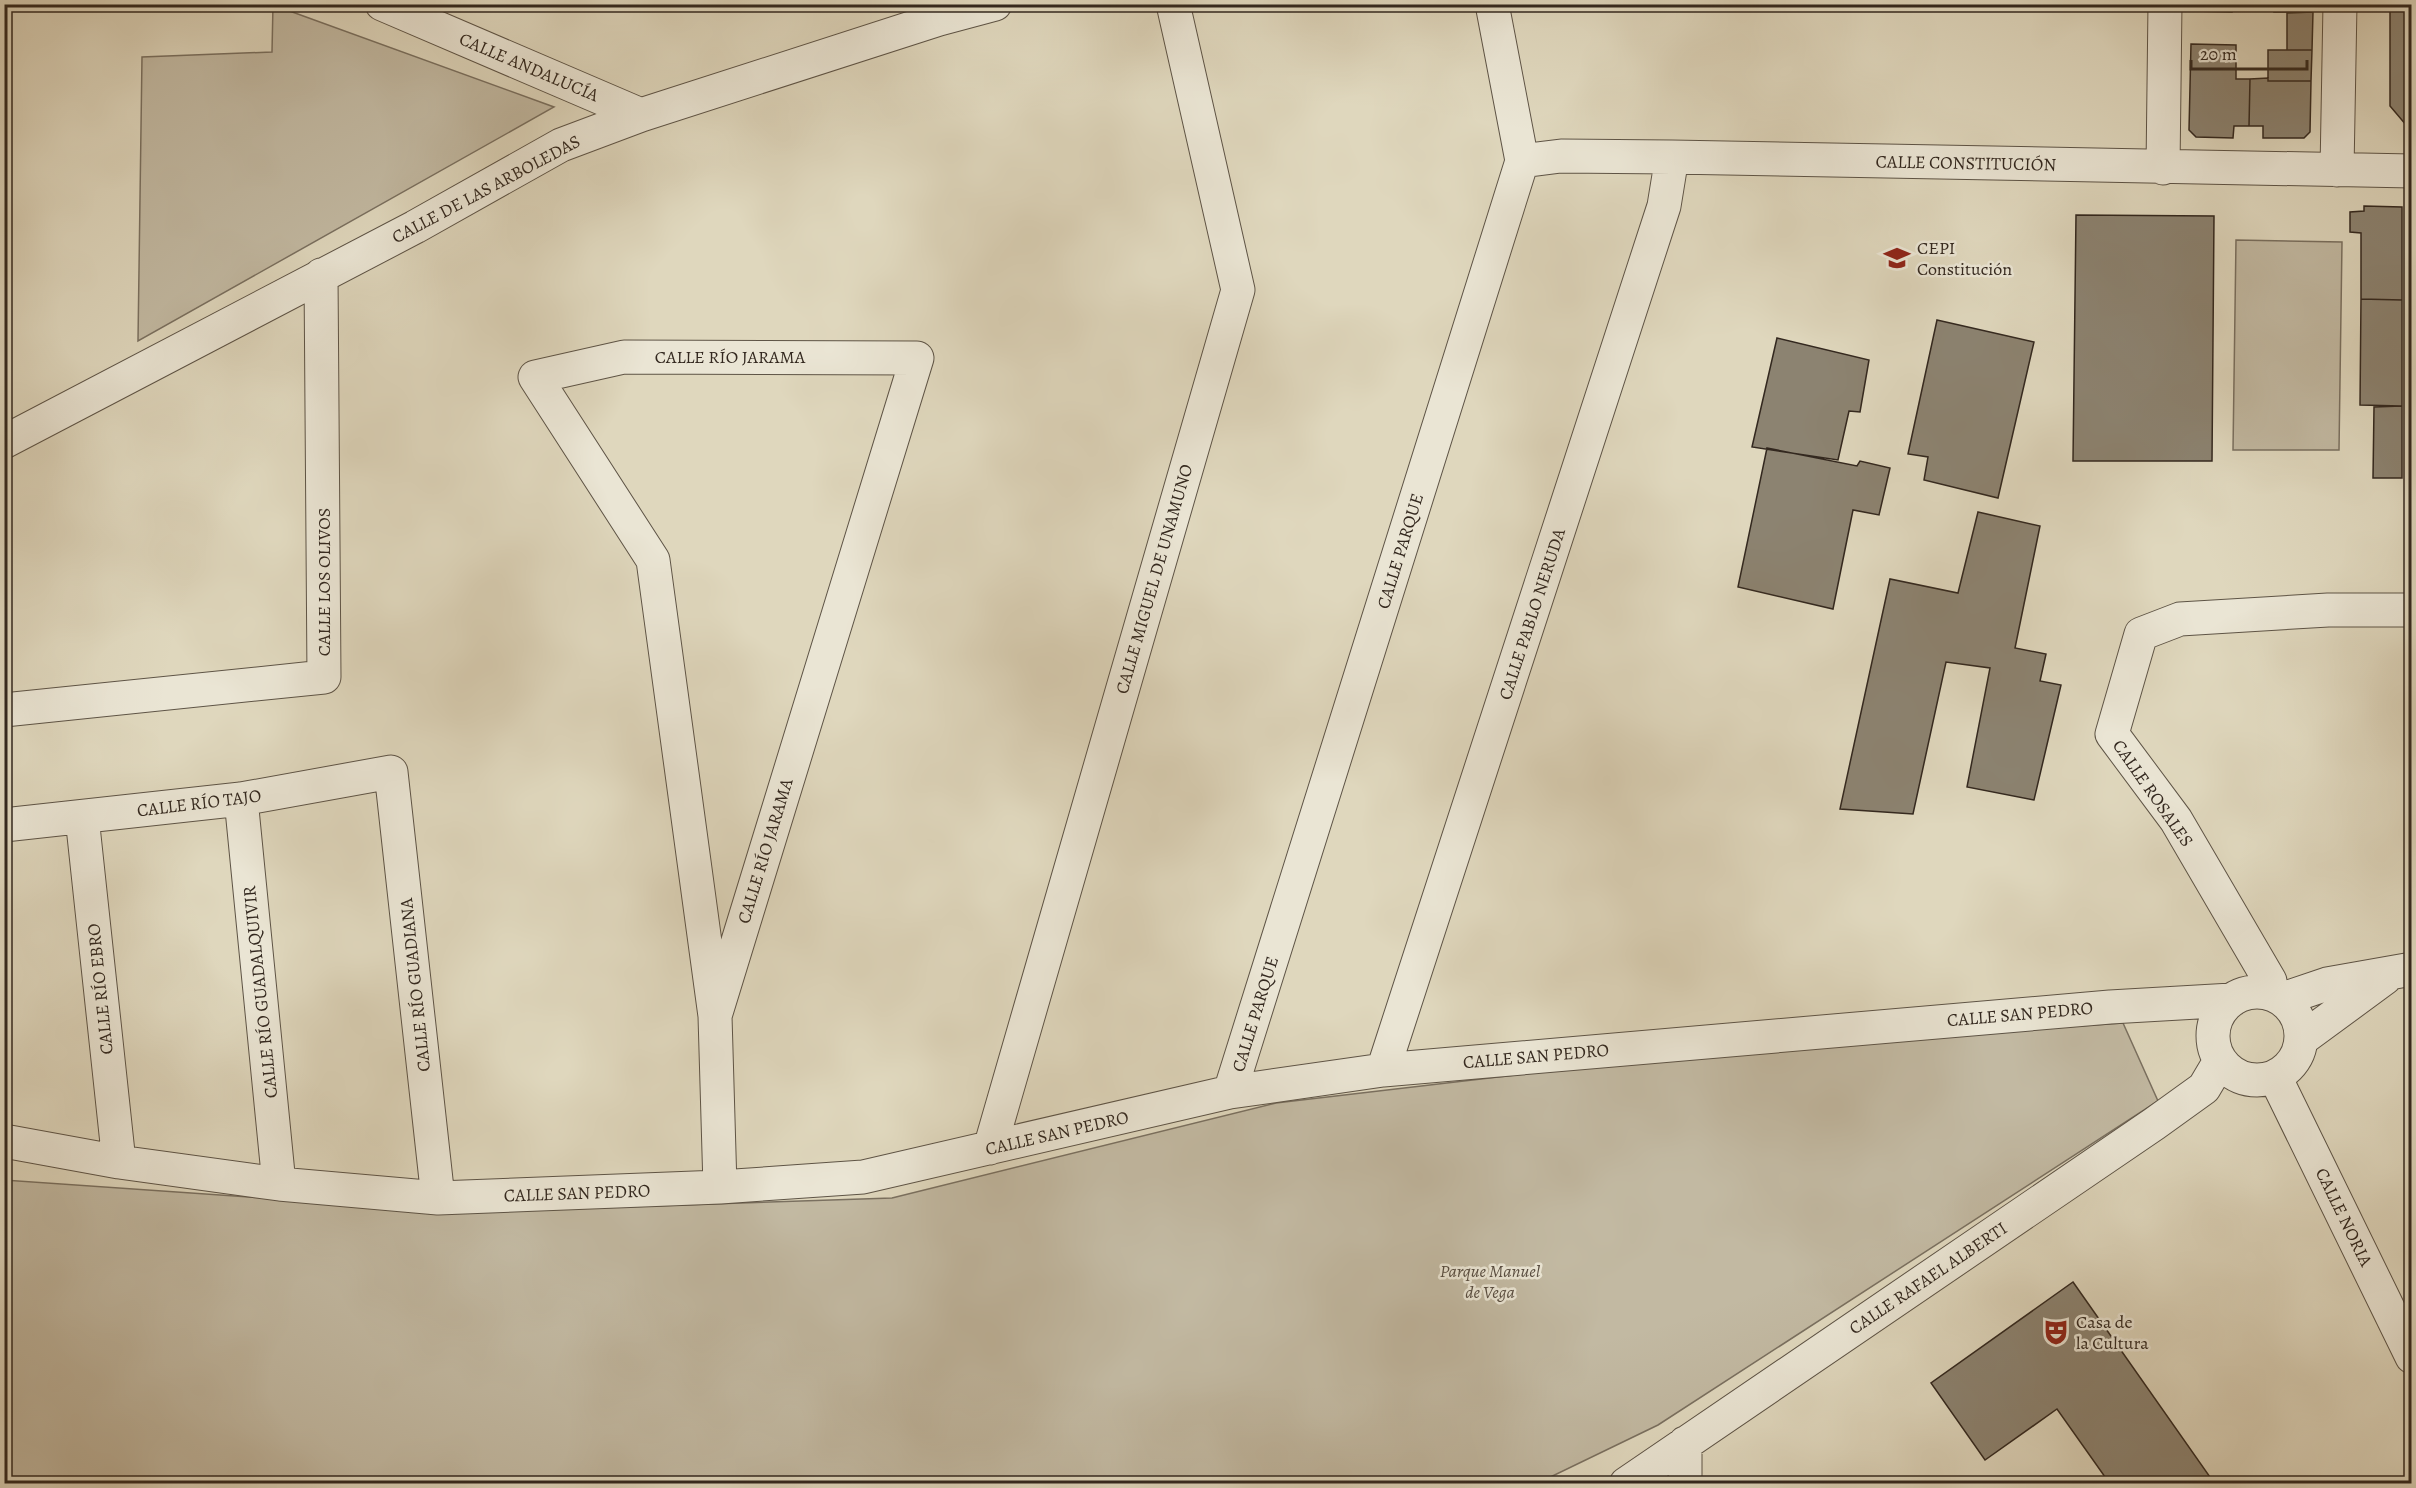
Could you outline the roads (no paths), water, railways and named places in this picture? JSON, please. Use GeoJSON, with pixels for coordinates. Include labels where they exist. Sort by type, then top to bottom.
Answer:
{"type":"FeatureCollection","features":[{"type":"Feature","properties":{"kind":"street","name":"CALLE ANDALUCÍA"},"geometry":{"type":"LineString","coordinates":[[382,4],[642,115]]}},
{"type":"Feature","properties":{"kind":"street","name":"CALLE DE LAS ARBOLEDAS"},"geometry":{"type":"LineString","coordinates":[[4,442],[416,227],[561,146],[642,115],[939,12],[995,4]]}},
{"type":"Feature","properties":{"kind":"street","name":"CALLE MIGUEL DE UNAMUNO"},"geometry":{"type":"LineString","coordinates":[[990,1148],[1238,290],[1173,4]]}},
{"type":"Feature","properties":{"kind":"street","name":"CALLE PARQUE"},"geometry":{"type":"LineString","coordinates":[[1230,1092],[1522,161],[1492,4]]}},
{"type":"Feature","properties":{"kind":"street"},"geometry":{"type":"LineString","coordinates":[[2163,168],[2165,4]]}},
{"type":"Feature","properties":{"kind":"street"},"geometry":{"type":"LineString","coordinates":[[2337,170],[2340,4]]}},
{"type":"Feature","properties":{"kind":"street","name":"CALLE CONSTITUCIÓN"},"geometry":{"type":"LineString","coordinates":[[1522,161],[1561,156],[1672,157],[2412,171]]}},
{"type":"Feature","properties":{"kind":"street","name":"CALLE PABLO NERUDA"},"geometry":{"type":"LineString","coordinates":[[1383,1070],[1664,206],[1672,157]]}},
{"type":"Feature","properties":{"kind":"street","name":"CALLE LOS OLIVOS"},"geometry":{"type":"LineString","coordinates":[[4,710],[324,677],[321,275]]}},
{"type":"Feature","properties":{"kind":"street","name":"CALLE RÍO JARAMA"},"geometry":{"type":"LineString","coordinates":[[715,1016],[917,358],[624,357],[535,377],[653,560],[715,1016],[720,1187]]}},
{"type":"Feature","properties":{"kind":"street","name":"CALLE ROSALES"},"geometry":{"type":"LineString","coordinates":[[2277,997],[2270,981],[2176,820],[2112,734],[2141,634],[2180,619],[2328,610],[2412,610]]}},
{"type":"Feature","properties":{"kind":"street","name":"CALLE RÍO TAJO"},"geometry":{"type":"LineString","coordinates":[[4,825],[241,799],[391,772]]}},
{"type":"Feature","properties":{"kind":"street","name":"CALLE RÍO GUADIANA"},"geometry":{"type":"LineString","coordinates":[[391,772],[438,1198]]}},
{"type":"Feature","properties":{"kind":"street","name":"CALLE RÍO GUADALQUIVIR"},"geometry":{"type":"LineString","coordinates":[[241,799],[279,1184]]}},
{"type":"Feature","properties":{"kind":"street","name":"CALLE RÍO EBRO"},"geometry":{"type":"LineString","coordinates":[[82,817],[118,1162]]}},
{"type":"Feature","properties":{"kind":"street"},"geometry":{"type":"LineString","coordinates":[[2277,997],[2294,1010],[2300,1024],[2302,1039],[2298,1055],[2289,1068],[2275,1077],[2257,1081],[2239,1077],[2220,1061],[2214,1050],[2214,1027],[2223,1007],[2232,1000],[2244,993],[2277,997],[2327,984],[2400,973]]}},
{"type":"Feature","properties":{"kind":"street"},"geometry":{"type":"LineString","coordinates":[[2302,1039],[2400,973]]}},
{"type":"Feature","properties":{"kind":"street","name":"CALLE SAN PEDRO"},"geometry":{"type":"LineString","coordinates":[[4,1141],[118,1162],[279,1184],[438,1198],[720,1187],[863,1177],[1230,1092],[1383,1070],[2110,1006],[2232,1000]]}},
{"type":"Feature","properties":{"kind":"street","name":"CALLE SAN PEDRO"},"geometry":{"type":"LineString","coordinates":[[2110,1006],[2214,1027]]}},
{"type":"Feature","properties":{"kind":"street","name":"CALLE RAFAEL ALBERTI"},"geometry":{"type":"LineString","coordinates":[[1626,1484],[2154,1124],[2204,1088],[2220,1061]]}},
{"type":"Feature","properties":{"kind":"street","name":"CALLE NORIA"},"geometry":{"type":"LineString","coordinates":[[2275,1077],[2412,1357]]}},
{"type":"Feature","properties":{"kind":"street"},"geometry":{"type":"LineString","coordinates":[[1685,1443],[1685,1484]]}},
{"type":"Feature","properties":{"kind":"place","name":"CEPI Constitución"},"geometry":{"type":"Point","coordinates":[1897,258]}},
{"type":"Feature","properties":{"kind":"place","name":"Casa de la Cultura"},"geometry":{"type":"Point","coordinates":[2056,1332]}},
{"type":"Feature","properties":{"kind":"park label","name":"Parque Manuel de Vega"},"geometry":{"type":"Point","coordinates":[1490,1281]}}]}
